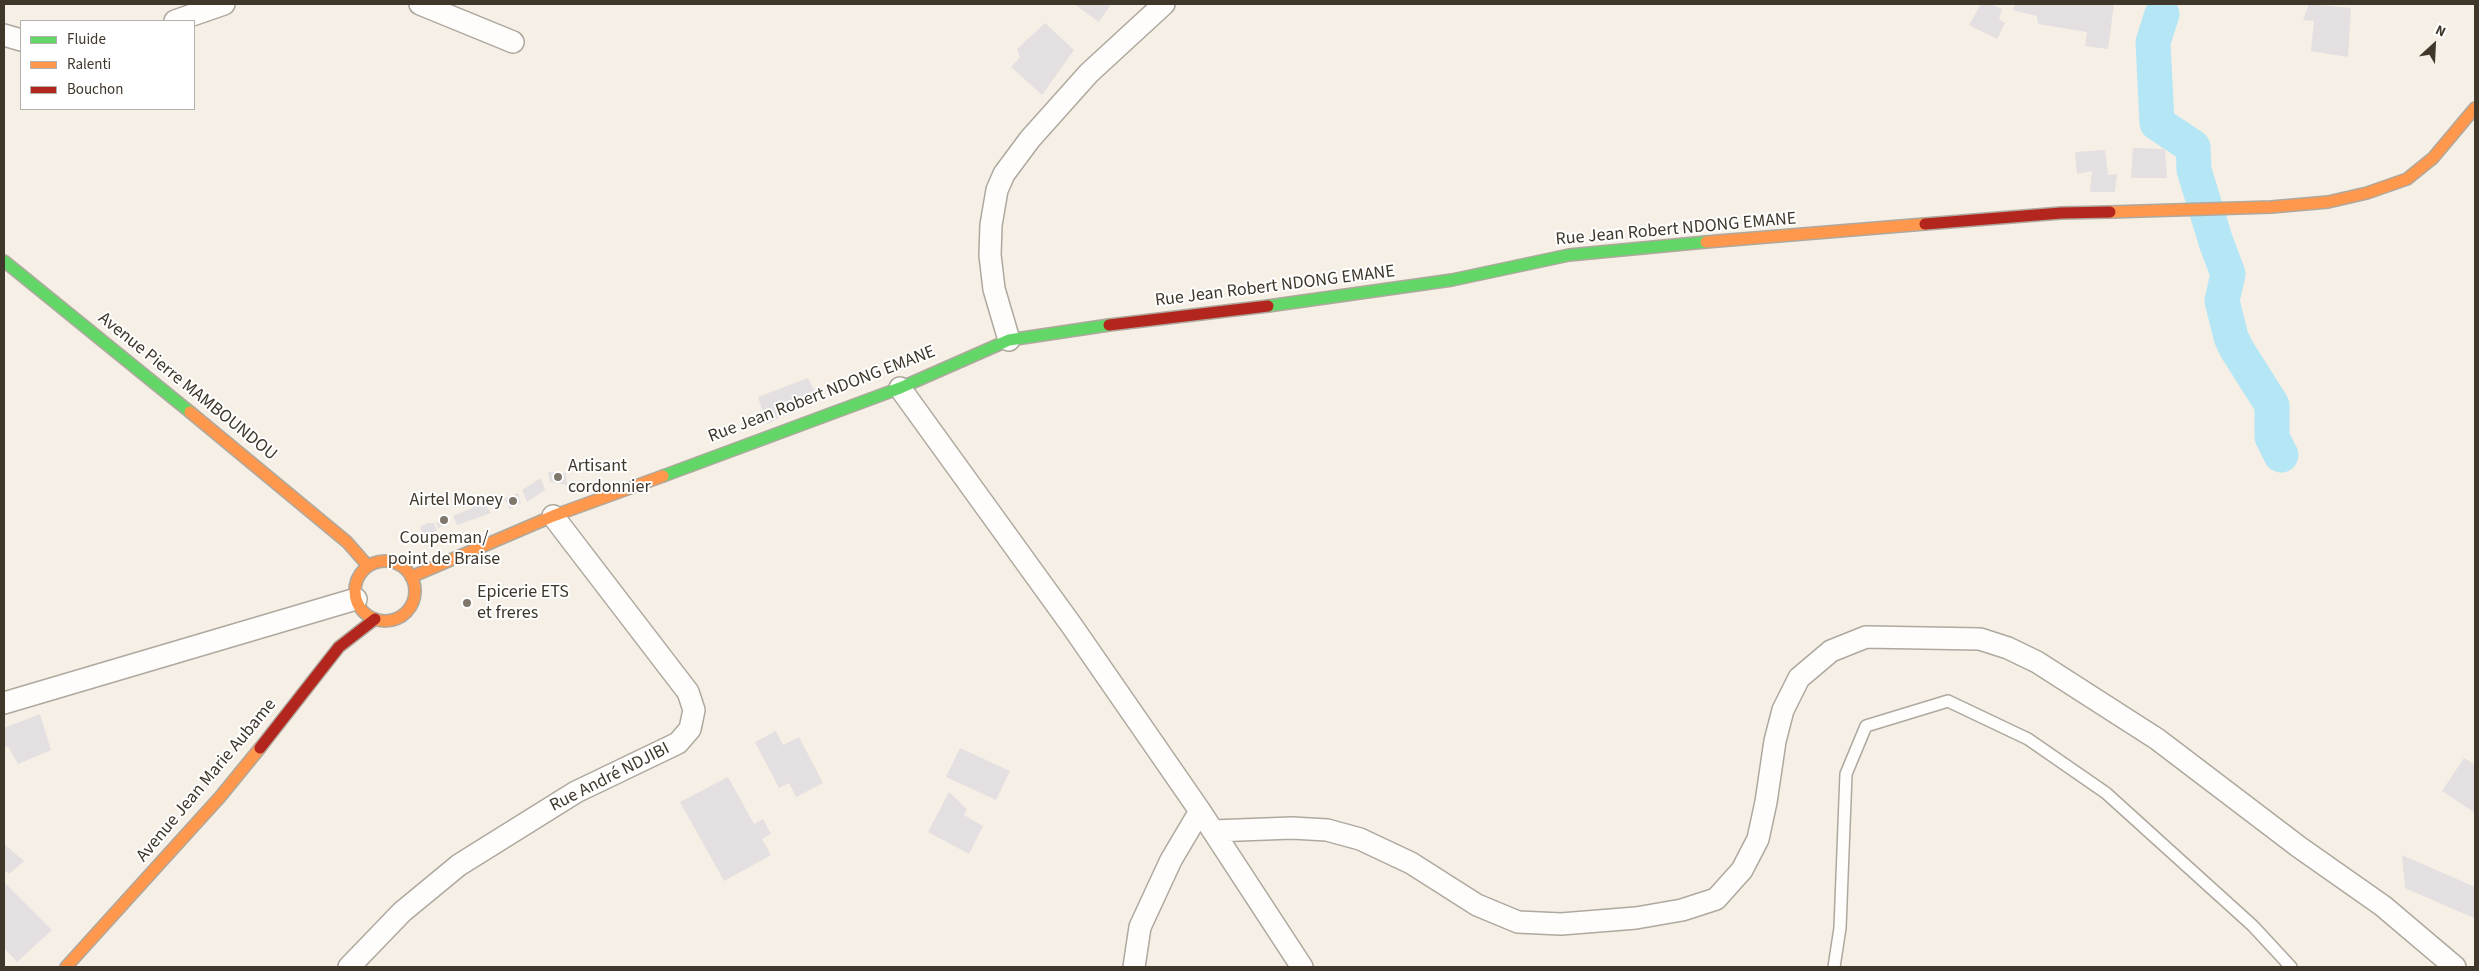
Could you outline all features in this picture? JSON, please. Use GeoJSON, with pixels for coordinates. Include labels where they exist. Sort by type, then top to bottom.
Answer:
{"type":"FeatureCollection","features":[{"type":"Feature","properties":{"kind":"street"},"geometry":{"type":"LineString","coordinates":[[178,20],[224,4]]}},
{"type":"Feature","properties":{"kind":"street"},"geometry":{"type":"LineString","coordinates":[[420,4],[513,42]]}},
{"type":"Feature","properties":{"kind":"street"},"geometry":{"type":"LineString","coordinates":[[1009,340],[994,289],[990,255],[991,225],[997,190],[1004,174],[1030,138],[1089,73],[1164,4]]}},
{"type":"Feature","properties":{"kind":"street"},"geometry":{"type":"LineString","coordinates":[[4,35],[20,40]]}},
{"type":"Feature","properties":{"kind":"street","name":"Rue Jean Robert NDONG EMANE"},"geometry":{"type":"LineString","coordinates":[[411,577],[552,516],[900,388],[1009,340],[1100,326],[1179,318],[1382,291],[1452,280],[1569,255],[1626,248],[2061,213],[2186,210],[2328,202],[2367,193],[2407,179],[2434,158],[2475,108]]}},
{"type":"Feature","properties":{"kind":"street","name":"Avenue Pierre MAMBOUNDOU"},"geometry":{"type":"LineString","coordinates":[[4,261],[272,478],[347,542],[368,566]]}},
{"type":"Feature","properties":{"kind":"street"},"geometry":{"type":"LineString","coordinates":[[900,388],[1067,618],[1200,811],[1302,967]]}},
{"type":"Feature","properties":{"kind":"street","name":"Rue André NDJIBI"},"geometry":{"type":"LineString","coordinates":[[349,967],[402,912],[459,865],[576,792],[678,744],[690,729],[694,710],[688,692],[552,516]]}},
{"type":"Feature","properties":{"kind":"street"},"geometry":{"type":"LineString","coordinates":[[377,562],[397,564],[411,577],[414,585],[413,600],[404,614],[390,620],[374,618],[363,611],[356,599],[357,580],[368,566],[377,562]]}},
{"type":"Feature","properties":{"kind":"street"},"geometry":{"type":"LineString","coordinates":[[4,703],[356,599]]}},
{"type":"Feature","properties":{"kind":"street","name":"Avenue Jean Marie Aubame"},"geometry":{"type":"LineString","coordinates":[[66,967],[220,797],[286,717],[339,647],[374,618]]}},
{"type":"Feature","properties":{"kind":"street"},"geometry":{"type":"LineString","coordinates":[[1213,831],[1292,828],[1327,830],[1360,839],[1411,863],[1477,905],[1518,922],[1562,924],[1636,918],[1682,910],[1716,899],[1742,870],[1754,847],[1766,802],[1775,741],[1783,710],[1799,678],[1831,651],[1866,637],[1980,639],[2008,648],[2037,662],[2157,739],[2299,847],[2383,906],[2455,967]]}},
{"type":"Feature","properties":{"kind":"street"},"geometry":{"type":"LineString","coordinates":[[1134,967],[1140,927],[1171,860],[1200,811]]}},
{"type":"Feature","properties":{"kind":"lane"},"geometry":{"type":"LineString","coordinates":[[1834,967],[1840,928],[1846,774],[1866,726],[1948,701],[2028,739],[2106,792],[2253,926],[2291,967]]}},
{"type":"Feature","properties":{"kind":"building"},"geometry":{"type":"Polygon","coordinates":[[[1074,4],[1111,4],[1099,22],[1074,4]]]}},
{"type":"Feature","properties":{"kind":"building"},"geometry":{"type":"Polygon","coordinates":[[[1981,4],[1991,4],[2002,9],[1999,19],[2005,23],[1997,39],[1969,25],[1981,4]]]}},
{"type":"Feature","properties":{"kind":"building"},"geometry":{"type":"Polygon","coordinates":[[[2015,4],[2114,4],[2108,49],[2085,46],[2087,32],[2038,24],[2037,16],[2013,10],[2015,4]]]}},
{"type":"Feature","properties":{"kind":"building"},"geometry":{"type":"Polygon","coordinates":[[[2309,4],[2351,8],[2348,57],[2311,51],[2314,21],[2303,20],[2309,4]]]}},
{"type":"Feature","properties":{"kind":"building"},"geometry":{"type":"Polygon","coordinates":[[[1045,23],[1074,50],[1042,95],[1011,67],[1020,57],[1017,49],[1045,23]]]}},
{"type":"Feature","properties":{"kind":"building"},"geometry":{"type":"Polygon","coordinates":[[[2133,148],[2165,149],[2167,178],[2131,178],[2133,148]]]}},
{"type":"Feature","properties":{"kind":"building"},"geometry":{"type":"Polygon","coordinates":[[[2105,150],[2108,175],[2117,174],[2115,192],[2090,192],[2092,171],[2077,174],[2075,152],[2105,150]]]}},
{"type":"Feature","properties":{"kind":"building"},"geometry":{"type":"Polygon","coordinates":[[[808,378],[818,398],[767,424],[758,397],[808,378]]]}},
{"type":"Feature","properties":{"kind":"building","name":"Artisant cordonnier"},"geometry":{"type":"Polygon","coordinates":[[[548,472],[566,473],[567,485],[550,482],[548,472]]]}},
{"type":"Feature","properties":{"kind":"building"},"geometry":{"type":"Polygon","coordinates":[[[541,478],[545,490],[527,502],[522,490],[541,478]]]}},
{"type":"Feature","properties":{"kind":"building","name":"Airtel Money"},"geometry":{"type":"Polygon","coordinates":[[[518,493],[521,503],[510,509],[504,499],[518,493]]]}},
{"type":"Feature","properties":{"kind":"building"},"geometry":{"type":"Polygon","coordinates":[[[484,503],[491,513],[457,525],[453,516],[484,503]]]}},
{"type":"Feature","properties":{"kind":"building","name":"Coupeman/ point de Braise"},"geometry":{"type":"Polygon","coordinates":[[[446,518],[449,524],[438,528],[436,523],[446,518]]]}},
{"type":"Feature","properties":{"kind":"building"},"geometry":{"type":"Polygon","coordinates":[[[428,523],[434,523],[437,531],[423,534],[420,527],[428,523]]]}},
{"type":"Feature","properties":{"kind":"building"},"geometry":{"type":"Polygon","coordinates":[[[40,714],[51,750],[18,764],[8,746],[4,748],[4,728],[40,714]]]}},
{"type":"Feature","properties":{"kind":"building"},"geometry":{"type":"Polygon","coordinates":[[[776,731],[783,745],[799,737],[823,783],[796,797],[789,783],[779,788],[755,742],[776,731]]]}},
{"type":"Feature","properties":{"kind":"building"},"geometry":{"type":"Polygon","coordinates":[[[960,748],[1010,771],[996,800],[946,777],[960,748]]]}},
{"type":"Feature","properties":{"kind":"building"},"geometry":{"type":"Polygon","coordinates":[[[2464,758],[2475,765],[2475,813],[2442,791],[2464,758]]]}},
{"type":"Feature","properties":{"kind":"building"},"geometry":{"type":"Polygon","coordinates":[[[728,777],[754,824],[763,819],[771,834],[762,839],[771,855],[724,881],[680,802],[728,777]]]}},
{"type":"Feature","properties":{"kind":"building"},"geometry":{"type":"Polygon","coordinates":[[[949,792],[967,809],[964,815],[983,826],[969,854],[928,832],[949,792]]]}},
{"type":"Feature","properties":{"kind":"building"},"geometry":{"type":"Polygon","coordinates":[[[4,844],[24,861],[9,874],[4,870],[4,844]]]}},
{"type":"Feature","properties":{"kind":"building"},"geometry":{"type":"Polygon","coordinates":[[[2402,855],[2475,887],[2474,918],[2405,888],[2402,855]]]}},
{"type":"Feature","properties":{"kind":"building"},"geometry":{"type":"Polygon","coordinates":[[[4,882],[52,930],[17,962],[4,948],[4,882]]]}},
{"type":"Feature","properties":{"kind":"waterway"},"geometry":{"type":"LineString","coordinates":[[2162,14],[2153,42],[2157,123],[2193,147],[2194,170],[2228,274],[2222,301],[2231,337],[2272,405],[2272,437],[2281,455]]}},
{"type":"Feature","properties":{"kind":"traffic: fast"},"geometry":{"type":"LineString","coordinates":[[1268,306],[1452,280],[1569,255],[1706,242]]}},
{"type":"Feature","properties":{"kind":"traffic: fast"},"geometry":{"type":"LineString","coordinates":[[4,261],[190,412]]}},
{"type":"Feature","properties":{"kind":"traffic: fast"},"geometry":{"type":"LineString","coordinates":[[663,476],[900,388],[1009,340],[1109,325]]}},
{"type":"Feature","properties":{"kind":"traffic: slow"},"geometry":{"type":"LineString","coordinates":[[2110,212],[2271,207],[2328,202],[2367,193],[2407,179],[2433,158],[2475,108]]}},
{"type":"Feature","properties":{"kind":"traffic: slow"},"geometry":{"type":"LineString","coordinates":[[1706,242],[1925,224]]}},
{"type":"Feature","properties":{"kind":"traffic: slow"},"geometry":{"type":"LineString","coordinates":[[190,412],[347,542],[368,566]]}},
{"type":"Feature","properties":{"kind":"traffic: slow"},"geometry":{"type":"LineString","coordinates":[[411,577],[553,516],[663,476]]}},
{"type":"Feature","properties":{"kind":"traffic: slow"},"geometry":{"type":"LineString","coordinates":[[385,561],[401,566],[406,570],[410,575],[415,591],[410,607],[406,612],[401,616],[385,621],[369,616],[364,612],[360,607],[355,591],[360,575],[364,570],[369,566],[385,561]]}},
{"type":"Feature","properties":{"kind":"traffic: slow"},"geometry":{"type":"LineString","coordinates":[[66,967],[220,797],[260,748]]}},
{"type":"Feature","properties":{"kind":"traffic: jam"},"geometry":{"type":"LineString","coordinates":[[1925,224],[2061,213],[2110,212]]}},
{"type":"Feature","properties":{"kind":"traffic: jam"},"geometry":{"type":"LineString","coordinates":[[1109,325],[1268,306]]}},
{"type":"Feature","properties":{"kind":"traffic: jam"},"geometry":{"type":"LineString","coordinates":[[260,748],[339,647],[375,619]]}},
{"type":"Feature","properties":{"kind":"place","name":"Artisant cordonnier"},"geometry":{"type":"Point","coordinates":[558,477]}},
{"type":"Feature","properties":{"kind":"place","name":"Airtel Money"},"geometry":{"type":"Point","coordinates":[513,501]}},
{"type":"Feature","properties":{"kind":"place","name":"Coupeman/ point de Braise"},"geometry":{"type":"Point","coordinates":[444,520]}},
{"type":"Feature","properties":{"kind":"place","name":"Epicerie ETS et freres"},"geometry":{"type":"Point","coordinates":[467,603]}}]}
